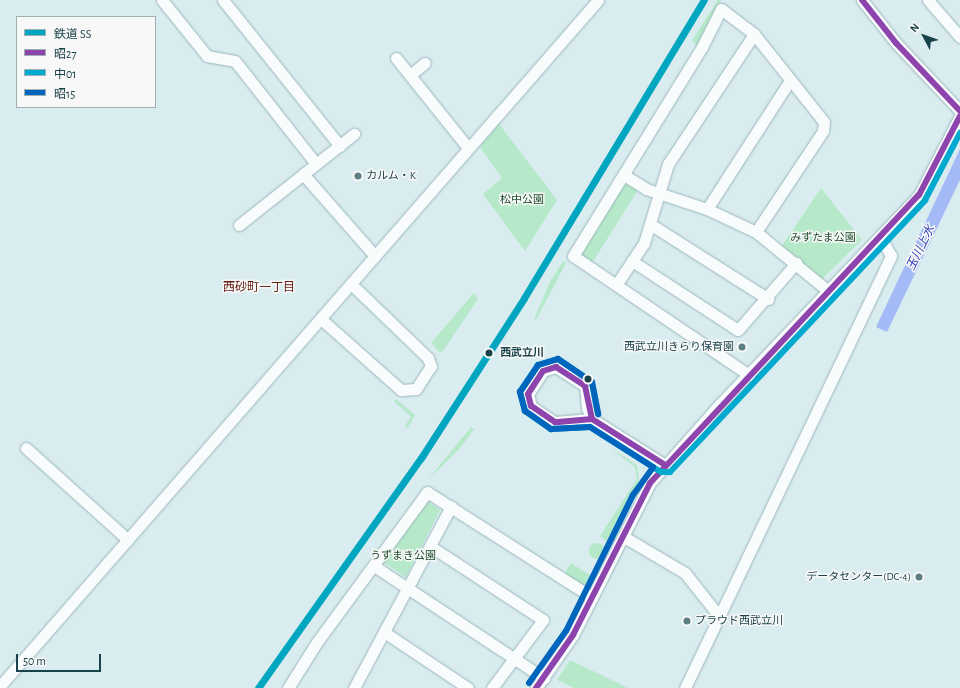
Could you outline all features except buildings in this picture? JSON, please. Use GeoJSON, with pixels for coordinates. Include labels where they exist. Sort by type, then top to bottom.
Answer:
{"type":"FeatureCollection","features":[{"type":"Feature","properties":{"kind":"street"},"geometry":{"type":"LineString","coordinates":[[162,0],[207,56],[235,61],[316,164]]}},
{"type":"Feature","properties":{"kind":"street"},"geometry":{"type":"LineString","coordinates":[[223,0],[340,146]]}},
{"type":"Feature","properties":{"kind":"street"},"geometry":{"type":"LineString","coordinates":[[0,686],[598,0]]}},
{"type":"Feature","properties":{"kind":"street"},"geometry":{"type":"LineString","coordinates":[[862,0],[896,43],[960,111]]}},
{"type":"Feature","properties":{"kind":"street"},"geometry":{"type":"LineString","coordinates":[[928,0],[960,37]]}},
{"type":"Feature","properties":{"kind":"street"},"geometry":{"type":"LineString","coordinates":[[749,375],[573,256],[702,48],[721,9],[754,34],[824,127],[756,232]]}},
{"type":"Feature","properties":{"kind":"street"},"geometry":{"type":"LineString","coordinates":[[616,285],[632,261],[650,224],[668,164],[754,34]]}},
{"type":"Feature","properties":{"kind":"street"},"geometry":{"type":"LineString","coordinates":[[396,58],[468,148]]}},
{"type":"Feature","properties":{"kind":"street"},"geometry":{"type":"LineString","coordinates":[[410,75],[424,63]]}},
{"type":"Feature","properties":{"kind":"street"},"geometry":{"type":"LineString","coordinates":[[707,209],[790,80]]}},
{"type":"Feature","properties":{"kind":"street"},"geometry":{"type":"LineString","coordinates":[[536,688],[544,678],[592,597],[624,538],[640,498],[665,465],[827,290],[881,237],[920,195],[960,116]]}},
{"type":"Feature","properties":{"kind":"street"},"geometry":{"type":"LineString","coordinates":[[239,225],[354,134]]}},
{"type":"Feature","properties":{"kind":"street"},"geometry":{"type":"LineString","coordinates":[[303,174],[375,256]]}},
{"type":"Feature","properties":{"kind":"street"},"geometry":{"type":"LineString","coordinates":[[624,175],[659,193],[707,209],[756,232],[796,263],[827,290]]}},
{"type":"Feature","properties":{"kind":"street"},"geometry":{"type":"LineString","coordinates":[[650,224],[768,299]]}},
{"type":"Feature","properties":{"kind":"street"},"geometry":{"type":"LineString","coordinates":[[685,688],[891,256],[890,248],[881,237]]}},
{"type":"Feature","properties":{"kind":"street"},"geometry":{"type":"LineString","coordinates":[[632,261],[738,330],[768,299],[796,263]]}},
{"type":"Feature","properties":{"kind":"street"},"geometry":{"type":"LineString","coordinates":[[321,319],[401,390],[416,389],[431,366],[428,358],[351,284]]}},
{"type":"Feature","properties":{"kind":"street"},"geometry":{"type":"LineString","coordinates":[[592,419],[587,408],[585,386],[556,367],[543,371],[528,394],[531,406],[555,422],[564,424],[580,418],[592,419],[665,465]]}},
{"type":"Feature","properties":{"kind":"street"},"geometry":{"type":"LineString","coordinates":[[580,418],[587,408]]}},
{"type":"Feature","properties":{"kind":"street"},"geometry":{"type":"LineString","coordinates":[[26,448],[128,540]]}},
{"type":"Feature","properties":{"kind":"street"},"geometry":{"type":"LineString","coordinates":[[288,688],[317,642],[427,492],[592,597]]}},
{"type":"Feature","properties":{"kind":"street"},"geometry":{"type":"LineString","coordinates":[[358,686],[384,632],[451,506]]}},
{"type":"Feature","properties":{"kind":"street"},"geometry":{"type":"LineString","coordinates":[[624,538],[685,573],[719,616]]}},
{"type":"Feature","properties":{"kind":"street"},"geometry":{"type":"LineString","coordinates":[[430,546],[543,620],[515,660],[492,688]]}},
{"type":"Feature","properties":{"kind":"street"},"geometry":{"type":"LineString","coordinates":[[374,566],[544,678]]}},
{"type":"Feature","properties":{"kind":"street"},"geometry":{"type":"LineString","coordinates":[[384,632],[468,688]]}},
{"type":"Feature","properties":{"kind":"green space"},"geometry":{"type":"Polygon","coordinates":[[[718,0],[721,0],[698,47],[692,40],[718,0]]]}},
{"type":"Feature","properties":{"kind":"green space","name":"松中公園"},"geometry":{"type":"Polygon","coordinates":[[[499,124],[557,200],[525,251],[483,194],[502,178],[480,147],[499,124]]]}},
{"type":"Feature","properties":{"kind":"green space"},"geometry":{"type":"Polygon","coordinates":[[[628,184],[638,190],[592,263],[582,256],[583,250],[623,186],[628,184]]]}},
{"type":"Feature","properties":{"kind":"green space","name":"みずたま公園"},"geometry":{"type":"Polygon","coordinates":[[[821,188],[862,240],[822,279],[782,246],[821,188]]]}},
{"type":"Feature","properties":{"kind":"green space"},"geometry":{"type":"Polygon","coordinates":[[[563,261],[566,263],[536,320],[534,319],[550,282],[563,261]]]}},
{"type":"Feature","properties":{"kind":"green space"},"geometry":{"type":"Polygon","coordinates":[[[474,293],[478,299],[443,351],[439,352],[431,343],[474,293]]]}},
{"type":"Feature","properties":{"kind":"green space"},"geometry":{"type":"Polygon","coordinates":[[[396,399],[415,415],[408,428],[405,426],[411,417],[394,401],[396,399]]]}},
{"type":"Feature","properties":{"kind":"green space"},"geometry":{"type":"Polygon","coordinates":[[[471,427],[474,429],[462,446],[426,482],[471,427]]]}},
{"type":"Feature","properties":{"kind":"green space"},"geometry":{"type":"Polygon","coordinates":[[[609,447],[637,465],[639,480],[607,542],[600,536],[637,479],[635,467],[609,447]]]}},
{"type":"Feature","properties":{"kind":"green space","name":"うずまき公園"},"geometry":{"type":"Polygon","coordinates":[[[427,501],[440,510],[406,577],[383,562],[427,501]]]}},
{"type":"Feature","properties":{"kind":"green space"},"geometry":{"type":"Polygon","coordinates":[[[597,543],[604,548],[605,551],[600,558],[597,559],[590,554],[589,551],[594,544],[597,543]]]}},
{"type":"Feature","properties":{"kind":"green space"},"geometry":{"type":"Polygon","coordinates":[[[571,563],[591,576],[587,584],[581,585],[564,574],[571,563]]]}},
{"type":"Feature","properties":{"kind":"green space"},"geometry":{"type":"Polygon","coordinates":[[[570,660],[628,688],[574,688],[557,680],[570,660]]]}},
{"type":"Feature","properties":{"kind":"water","name":"玉川上水"},"geometry":{"type":"Polygon","coordinates":[[[960,149],[960,180],[887,332],[876,327],[960,149]]]}},
{"type":"Feature","properties":{"kind":"rail line","name":"SS"},"geometry":{"type":"LineString","coordinates":[[258,688],[421,458],[524,298],[704,0]]}},
{"type":"Feature","properties":{"kind":"transit line","name":"昭27"},"geometry":{"type":"LineString","coordinates":[[862,0],[896,43],[960,111]]}},
{"type":"Feature","properties":{"kind":"transit line","name":"昭27"},"geometry":{"type":"LineString","coordinates":[[536,688],[573,635],[650,483],[919,195],[960,116]]}},
{"type":"Feature","properties":{"kind":"transit line","name":"中01"},"geometry":{"type":"LineString","coordinates":[[598,414],[592,382],[558,359],[538,365],[520,392],[525,411],[551,429],[590,427],[661,472],[670,472],[925,200],[960,133]]}},
{"type":"Feature","properties":{"kind":"transit line","name":"昭15"},"geometry":{"type":"LineString","coordinates":[[529,683],[566,631],[633,495],[653,467],[590,427],[551,429],[525,411],[520,392],[538,365],[558,359],[592,382],[598,414]]}},
{"type":"Feature","properties":{"kind":"transit line","name":"昭27"},"geometry":{"type":"LineString","coordinates":[[556,367],[585,386],[592,419],[555,422],[531,406],[528,394],[543,371],[556,367]]}},
{"type":"Feature","properties":{"kind":"transit line","name":"昭27"},"geometry":{"type":"LineString","coordinates":[[592,419],[665,465]]}},
{"type":"Feature","properties":{"kind":"place","name":"カルム・K"},"geometry":{"type":"Point","coordinates":[358,176]}},
{"type":"Feature","properties":{"kind":"place","name":"西武立川きらり保育園"},"geometry":{"type":"Point","coordinates":[742,347]}},
{"type":"Feature","properties":{"kind":"place","name":"西武立川"},"geometry":{"type":"Point","coordinates":[489,353]}},
{"type":"Feature","properties":{"kind":"place","name":"データセンター(DC-4)"},"geometry":{"type":"Point","coordinates":[919,577]}},
{"type":"Feature","properties":{"kind":"place","name":"プラウド西武立川"},"geometry":{"type":"Point","coordinates":[687,621]}},
{"type":"Feature","properties":{"kind":"district","name":"西砂町一丁目"},"geometry":{"type":"Point","coordinates":[259,288]}}]}
